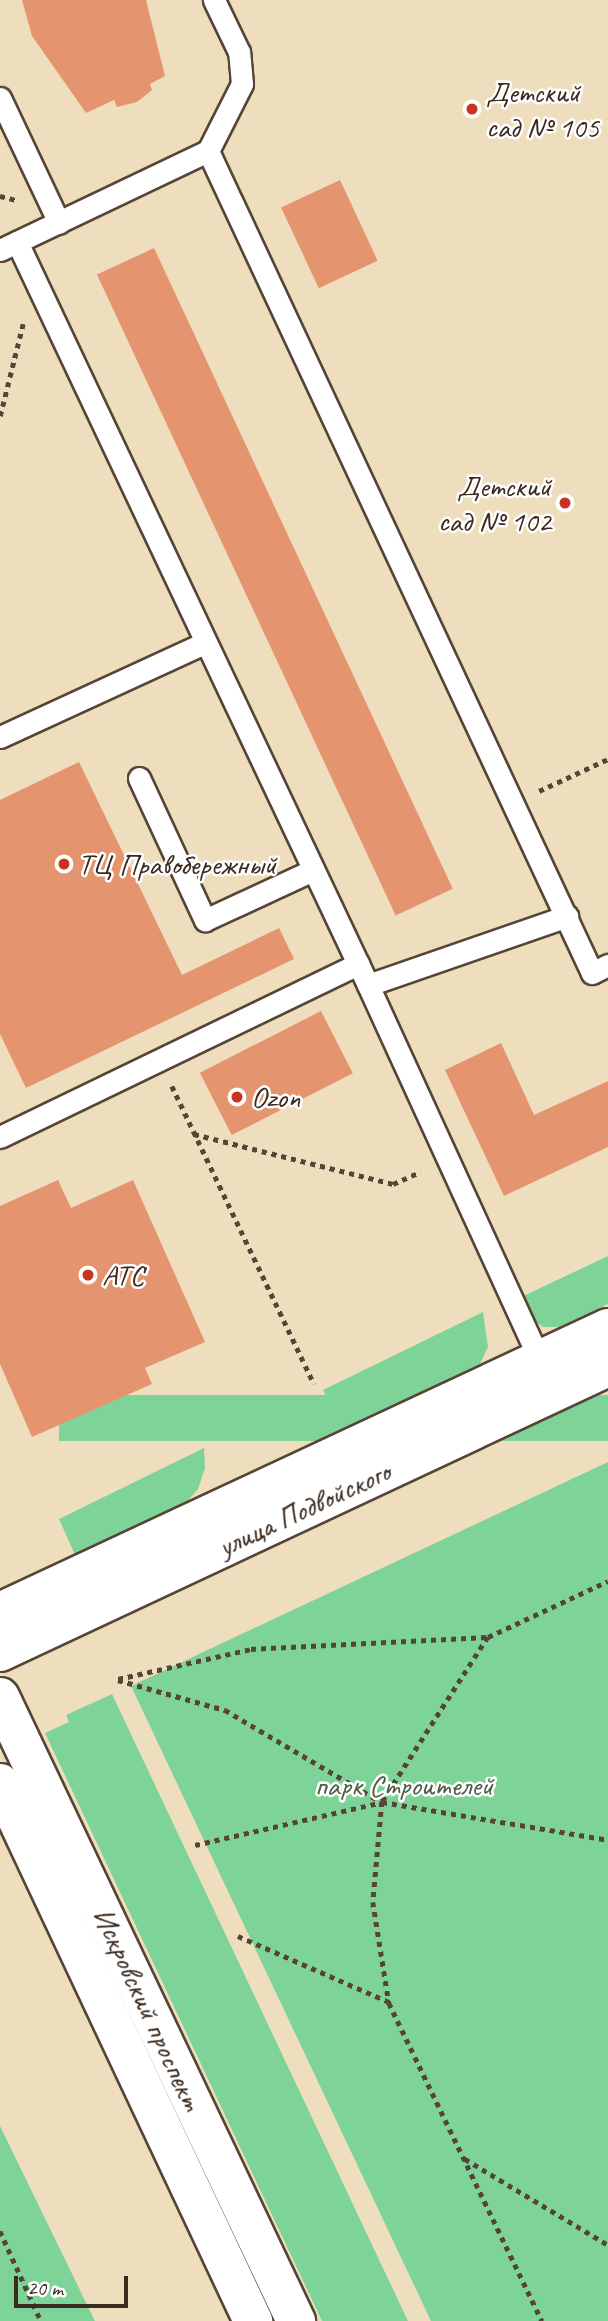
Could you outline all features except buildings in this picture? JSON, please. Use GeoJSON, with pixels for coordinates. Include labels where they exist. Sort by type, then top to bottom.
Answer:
{"type":"FeatureCollection","features":[{"type":"Feature","properties":{"kind":"street","name":"улица Подвойского"},"geometry":{"type":"LineString","coordinates":[[0,1652],[547,1376],[608,1328]]}},
{"type":"Feature","properties":{"kind":"street","name":"улица Подвойского"},"geometry":{"type":"LineString","coordinates":[[0,1612],[547,1376],[608,1367]]}},
{"type":"Feature","properties":{"kind":"street","name":"Искровский проспект"},"geometry":{"type":"LineString","coordinates":[[0,1697],[296,2321]]}},
{"type":"Feature","properties":{"kind":"street","name":"Искровский проспект"},"geometry":{"type":"LineString","coordinates":[[0,1783],[253,2321]]}},
{"type":"Feature","properties":{"kind":"lane"},"geometry":{"type":"LineString","coordinates":[[214,0],[239,52],[242,84],[208,151],[8,246],[34,279],[368,985],[547,1376]]}},
{"type":"Feature","properties":{"kind":"lane"},"geometry":{"type":"LineString","coordinates":[[0,99],[59,223]]}},
{"type":"Feature","properties":{"kind":"lane"},"geometry":{"type":"LineString","coordinates":[[208,151],[592,973],[608,965]]}},
{"type":"Feature","properties":{"kind":"lane"},"geometry":{"type":"LineString","coordinates":[[0,737],[204,643]]}},
{"type":"Feature","properties":{"kind":"lane"},"geometry":{"type":"LineString","coordinates":[[139,778],[205,920],[313,870]]}},
{"type":"Feature","properties":{"kind":"lane"},"geometry":{"type":"LineString","coordinates":[[368,985],[567,916]]}},
{"type":"Feature","properties":{"kind":"lane"},"geometry":{"type":"LineString","coordinates":[[0,1137],[358,964]]}},
{"type":"Feature","properties":{"kind":"path"},"geometry":{"type":"LineString","coordinates":[[0,416],[34,279]]}},
{"type":"Feature","properties":{"kind":"path"},"geometry":{"type":"LineString","coordinates":[[514,803],[608,759]]}},
{"type":"Feature","properties":{"kind":"path"},"geometry":{"type":"LineString","coordinates":[[159,1060],[314,1384]]}},
{"type":"Feature","properties":{"kind":"path"},"geometry":{"type":"LineString","coordinates":[[194,1134],[393,1184],[447,1160]]}},
{"type":"Feature","properties":{"kind":"path"},"geometry":{"type":"LineString","coordinates":[[608,1581],[488,1636],[251,1649],[118,1679],[225,1710],[382,1802],[608,1840]]}},
{"type":"Feature","properties":{"kind":"path"},"geometry":{"type":"LineString","coordinates":[[488,1636],[382,1802],[373,1902],[389,2003],[542,2321]]}},
{"type":"Feature","properties":{"kind":"path"},"geometry":{"type":"LineString","coordinates":[[195,1845],[382,1802]]}},
{"type":"Feature","properties":{"kind":"path"},"geometry":{"type":"LineString","coordinates":[[238,1936],[389,2003]]}},
{"type":"Feature","properties":{"kind":"path"},"geometry":{"type":"LineString","coordinates":[[465,2158],[608,2245]]}},
{"type":"Feature","properties":{"kind":"path"},"geometry":{"type":"LineString","coordinates":[[0,2231],[41,2321]]}},
{"type":"Feature","properties":{"kind":"green space"},"geometry":{"type":"Polygon","coordinates":[[[608,1256],[608,1304],[559,1327],[543,1327],[528,1316],[517,1299],[608,1256]]]}},
{"type":"Feature","properties":{"kind":"green space"},"geometry":{"type":"Polygon","coordinates":[[[483,1312],[488,1347],[479,1366],[361,1422],[345,1417],[331,1406],[323,1390],[483,1312]]]}},
{"type":"Feature","properties":{"kind":"green space"},"geometry":{"type":"Polygon","coordinates":[[[59,1395],[608,1395],[608,1441],[59,1441],[59,1395]]]}},
{"type":"Feature","properties":{"kind":"green space"},"geometry":{"type":"Polygon","coordinates":[[[204,1448],[205,1468],[198,1489],[184,1505],[76,1557],[59,1519],[204,1448]]]}},
{"type":"Feature","properties":{"kind":"green space","name":"парк Строителей"},"geometry":{"type":"Polygon","coordinates":[[[608,1462],[608,2321],[431,2321],[131,1686],[608,1462]]]}},
{"type":"Feature","properties":{"kind":"green space"},"geometry":{"type":"Polygon","coordinates":[[[112,1694],[408,2321],[322,2321],[45,1733],[69,1722],[66,1715],[112,1694]]]}},
{"type":"Feature","properties":{"kind":"green space"},"geometry":{"type":"Polygon","coordinates":[[[0,2126],[95,2321],[0,2321],[0,2126]]]}},
{"type":"Feature","properties":{"kind":"place","name":"Детский сад № 105"},"geometry":{"type":"Point","coordinates":[472,109]}},
{"type":"Feature","properties":{"kind":"place","name":"Детский сад № 102"},"geometry":{"type":"Point","coordinates":[565,503]}},
{"type":"Feature","properties":{"kind":"place","name":"ТЦ Правобережный"},"geometry":{"type":"Point","coordinates":[64,864]}},
{"type":"Feature","properties":{"kind":"place","name":"Ozon"},"geometry":{"type":"Point","coordinates":[237,1097]}},
{"type":"Feature","properties":{"kind":"place","name":"АТС"},"geometry":{"type":"Point","coordinates":[88,1275]}}]}
